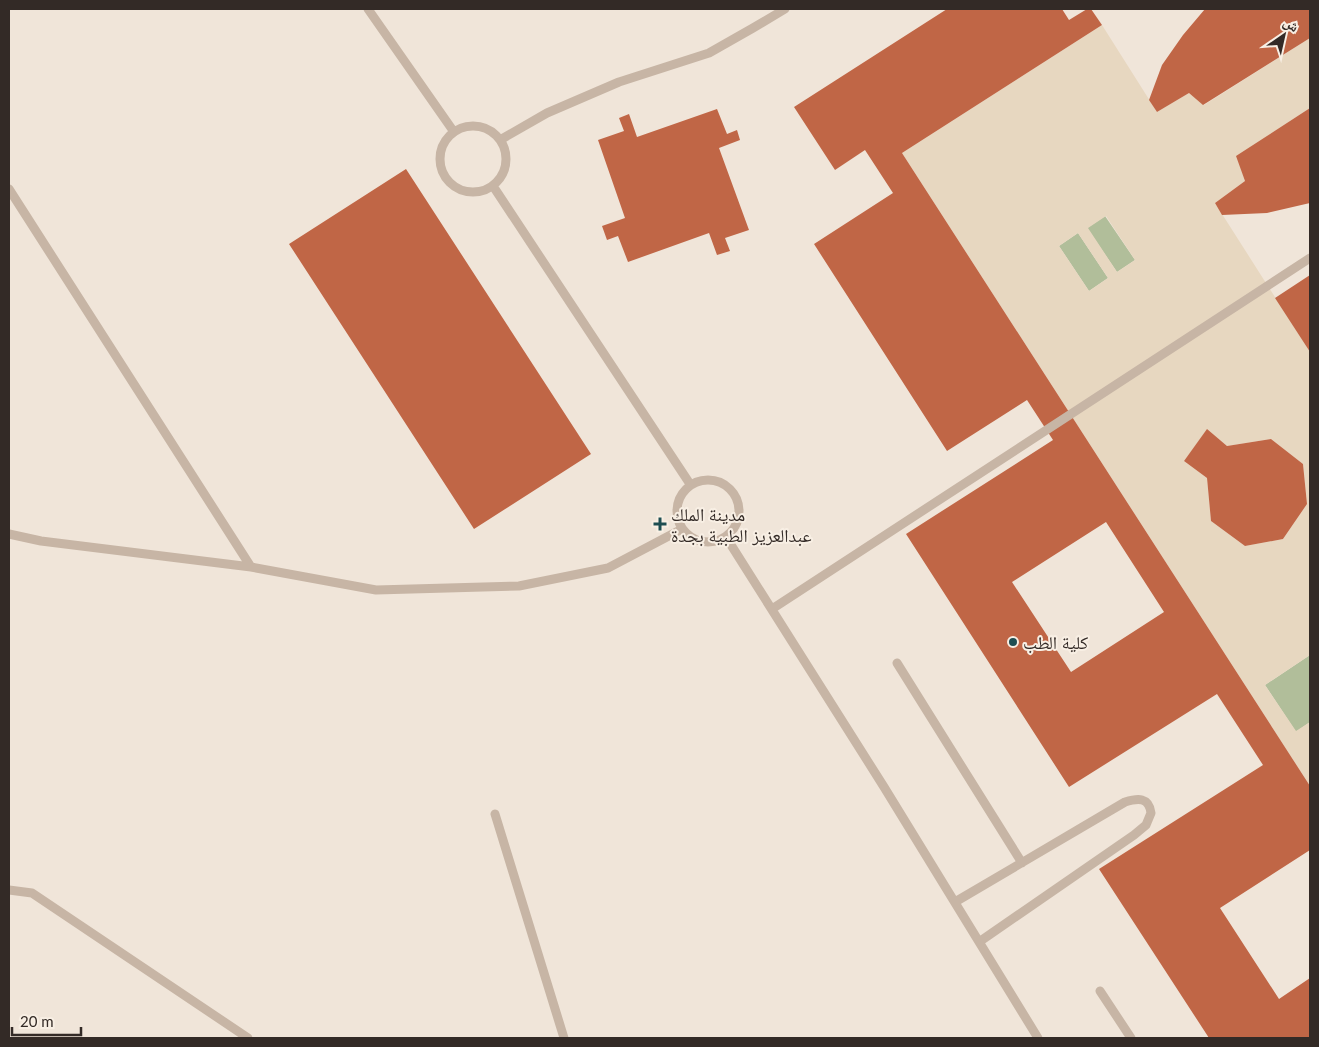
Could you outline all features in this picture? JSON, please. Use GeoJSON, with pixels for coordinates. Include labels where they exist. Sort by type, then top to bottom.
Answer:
{"type":"FeatureCollection","features":[{"type":"Feature","properties":{"kind":"lane"},"geometry":{"type":"LineString","coordinates":[[368,9],[454,132]]}},
{"type":"Feature","properties":{"kind":"lane"},"geometry":{"type":"LineString","coordinates":[[500,140],[547,114],[619,82],[709,52],[785,9]]}},
{"type":"Feature","properties":{"kind":"lane"},"geometry":{"type":"LineString","coordinates":[[465,127],[478,127],[490,131],[500,140],[506,152],[506,165],[502,177],[493,186],[482,192],[468,192],[456,188],[446,179],[441,167],[440,154],[445,142],[454,132],[465,127]]}},
{"type":"Feature","properties":{"kind":"lane"},"geometry":{"type":"LineString","coordinates":[[493,186],[690,484]]}},
{"type":"Feature","properties":{"kind":"lane"},"geometry":{"type":"LineString","coordinates":[[9,189],[251,567]]}},
{"type":"Feature","properties":{"kind":"lane"},"geometry":{"type":"LineString","coordinates":[[772,609],[1310,258]]}},
{"type":"Feature","properties":{"kind":"lane"},"geometry":{"type":"LineString","coordinates":[[711,479],[722,482],[731,488],[740,508],[739,519],[734,529],[726,537],[717,541],[707,542],[689,536],[682,529],[678,520],[678,500],[690,484],[700,480],[711,479]]}},
{"type":"Feature","properties":{"kind":"lane"},"geometry":{"type":"LineString","coordinates":[[9,534],[41,540],[251,567],[376,590],[519,586],[608,568],[682,529]]}},
{"type":"Feature","properties":{"kind":"lane"},"geometry":{"type":"LineString","coordinates":[[726,537],[884,787],[1038,1038]]}},
{"type":"Feature","properties":{"kind":"lane"},"geometry":{"type":"LineString","coordinates":[[897,663],[1022,863]]}},
{"type":"Feature","properties":{"kind":"lane"},"geometry":{"type":"LineString","coordinates":[[955,902],[1125,802],[1132,800],[1147,802],[1151,813],[1146,825],[979,942]]}},
{"type":"Feature","properties":{"kind":"lane"},"geometry":{"type":"LineString","coordinates":[[495,814],[564,1038]]}},
{"type":"Feature","properties":{"kind":"lane"},"geometry":{"type":"LineString","coordinates":[[9,890],[32,893],[248,1038]]}},
{"type":"Feature","properties":{"kind":"lane"},"geometry":{"type":"LineString","coordinates":[[1100,992],[1131,1038]]}},
{"type":"Feature","properties":{"kind":"green space"},"geometry":{"type":"Polygon","coordinates":[[[1105,216],[1135,260],[1117,272],[1087,228],[1105,216]]]}},
{"type":"Feature","properties":{"kind":"green space"},"geometry":{"type":"Polygon","coordinates":[[[1078,233],[1108,278],[1089,291],[1059,246],[1078,233]]]}},
{"type":"Feature","properties":{"kind":"green space"},"geometry":{"type":"Polygon","coordinates":[[[1310,655],[1310,722],[1296,732],[1265,685],[1310,655]]]}},
{"type":"Feature","properties":{"kind":"shaded area"},"geometry":{"type":"Polygon","coordinates":[[[1102,25],[1157,112],[1189,93],[1204,105],[1310,38],[1310,108],[1237,156],[1245,181],[1215,203],[1310,352],[1310,655],[1265,685],[1296,731],[1310,722],[1310,786],[902,153],[1102,25]],[[1106,216],[1088,228],[1117,272],[1135,260],[1106,216]],[[1078,233],[1059,246],[1089,291],[1108,278],[1078,233]],[[1207,430],[1184,461],[1207,478],[1211,521],[1245,546],[1283,539],[1307,504],[1303,464],[1271,439],[1227,446],[1207,430]]]}},
{"type":"Feature","properties":{"kind":"building"},"geometry":{"type":"Polygon","coordinates":[[[947,9],[1062,9],[1069,20],[1087,9],[1091,9],[1102,25],[902,153],[1310,786],[1310,850],[1220,908],[1279,999],[1310,978],[1310,1038],[1209,1038],[1099,869],[1263,765],[1217,694],[1069,787],[906,534],[1053,440],[1027,400],[947,451],[814,244],[893,193],[865,150],[835,170],[794,107],[947,9]],[[1106,522],[1012,582],[1071,672],[1164,612],[1106,522]]]}},
{"type":"Feature","properties":{"kind":"building"},"geometry":{"type":"Polygon","coordinates":[[[1205,9],[1310,9],[1310,38],[1203,105],[1189,93],[1157,112],[1149,100],[1162,65],[1183,35],[1205,9]]]}},
{"type":"Feature","properties":{"kind":"building"},"geometry":{"type":"Polygon","coordinates":[[[1310,108],[1310,203],[1267,213],[1222,215],[1215,203],[1245,181],[1236,156],[1310,108]]]}},
{"type":"Feature","properties":{"kind":"building"},"geometry":{"type":"Polygon","coordinates":[[[717,109],[727,134],[737,130],[740,140],[719,148],[749,230],[725,238],[730,251],[717,255],[709,233],[628,262],[618,236],[607,240],[602,226],[625,218],[598,140],[624,131],[619,118],[629,114],[637,137],[717,109]]]}},
{"type":"Feature","properties":{"kind":"building"},"geometry":{"type":"Polygon","coordinates":[[[406,169],[591,454],[474,529],[289,244],[406,169]]]}},
{"type":"Feature","properties":{"kind":"building"},"geometry":{"type":"Polygon","coordinates":[[[1310,275],[1310,352],[1275,298],[1310,275]]]}},
{"type":"Feature","properties":{"kind":"building"},"geometry":{"type":"Polygon","coordinates":[[[1207,429],[1227,446],[1271,439],[1303,464],[1307,504],[1283,539],[1245,546],[1211,521],[1207,478],[1184,461],[1207,429]]]}},
{"type":"Feature","properties":{"kind":"place","name":"مدينة الملك عبدالعزيز الطبية بجدة"},"geometry":{"type":"Point","coordinates":[660,524]}},
{"type":"Feature","properties":{"kind":"place","name":"كلية الطب"},"geometry":{"type":"Point","coordinates":[1013,642]}}]}
